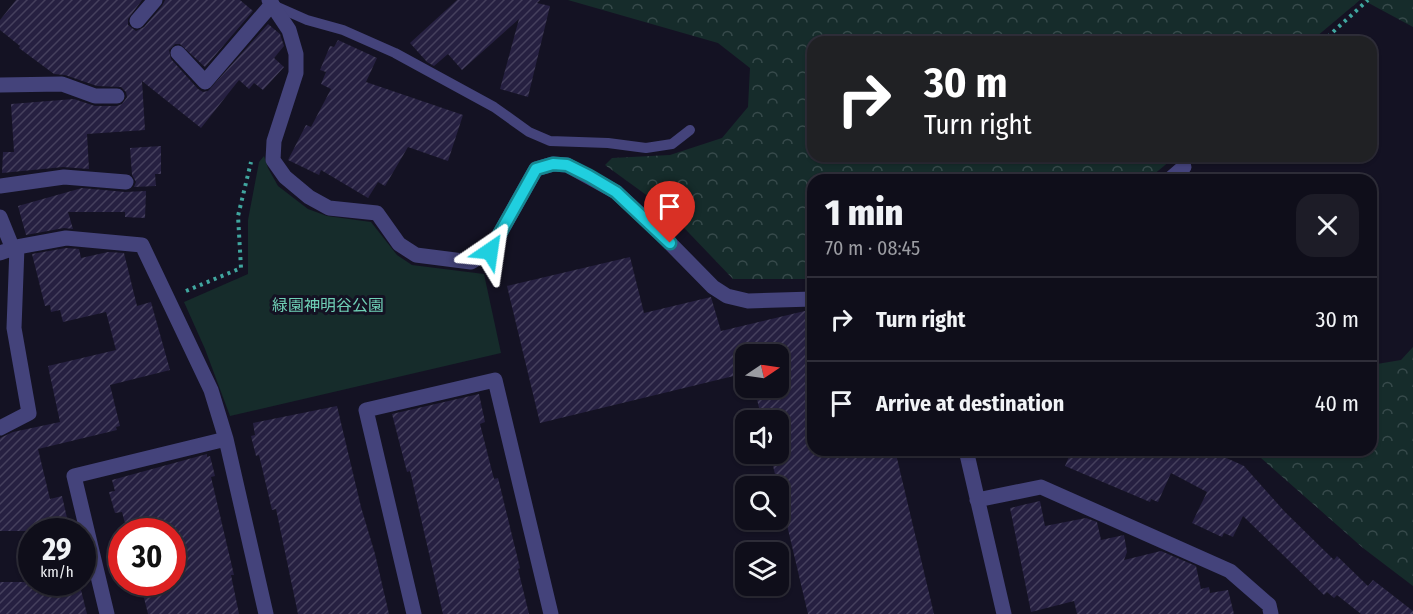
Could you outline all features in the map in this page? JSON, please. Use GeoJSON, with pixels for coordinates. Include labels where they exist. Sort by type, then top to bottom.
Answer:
{"type":"FeatureCollection","features":[{"type":"Feature","properties":{"kind":"street"},"geometry":{"type":"LineString","coordinates":[[137,21],[155,0]]}},
{"type":"Feature","properties":{"kind":"street"},"geometry":{"type":"LineString","coordinates":[[177,53],[205,82],[271,2],[289,30],[296,54],[296,73],[274,141],[273,160],[285,177],[309,197],[329,208],[377,213],[399,244],[416,255],[471,262],[490,251],[536,169],[553,164],[567,165],[616,192],[713,287],[727,296],[748,301],[807,299]]}},
{"type":"Feature","properties":{"kind":"street"},"geometry":{"type":"LineString","coordinates":[[0,85],[62,84],[95,96],[117,96]]}},
{"type":"Feature","properties":{"kind":"street"},"geometry":{"type":"LineString","coordinates":[[1176,174],[1184,167]]}},
{"type":"Feature","properties":{"kind":"street"},"geometry":{"type":"LineString","coordinates":[[0,186],[64,177],[126,182]]}},
{"type":"Feature","properties":{"kind":"street"},"geometry":{"type":"LineString","coordinates":[[0,217],[10,250],[14,328],[29,413],[0,428]]}},
{"type":"Feature","properties":{"kind":"street"},"geometry":{"type":"LineString","coordinates":[[10,250],[66,238],[142,245],[211,390],[226,439],[266,614]]}},
{"type":"Feature","properties":{"kind":"street"},"geometry":{"type":"LineString","coordinates":[[414,614],[366,410],[495,380],[551,614]]}},
{"type":"Feature","properties":{"kind":"street"},"geometry":{"type":"LineString","coordinates":[[107,614],[74,476],[226,439]]}},
{"type":"Feature","properties":{"kind":"street"},"geometry":{"type":"LineString","coordinates":[[967,456],[1004,614]]}},
{"type":"Feature","properties":{"kind":"street"},"geometry":{"type":"LineString","coordinates":[[977,500],[1041,487],[1230,571],[1269,605],[1271,614]]}},
{"type":"Feature","properties":{"kind":"lane"},"geometry":{"type":"LineString","coordinates":[[271,2],[307,20],[343,30],[395,53],[494,107],[530,132],[550,141],[608,143],[646,148],[672,144],[690,130]]}},
{"type":"Feature","properties":{"kind":"path"},"geometry":{"type":"LineString","coordinates":[[1329,36],[1368,0]]}},
{"type":"Feature","properties":{"kind":"path"},"geometry":{"type":"LineString","coordinates":[[168,298],[241,267],[238,216],[255,150],[274,141]]}},
{"type":"Feature","properties":{"kind":"green space"},"geometry":{"type":"Polygon","coordinates":[[[568,0],[1360,0],[1317,36],[807,36],[807,162],[1169,162],[1154,174],[807,174],[807,279],[733,279],[667,210],[605,165],[612,158],[670,155],[722,138],[748,107],[750,68],[718,43],[568,0]]]}},
{"type":"Feature","properties":{"kind":"green space"},"geometry":{"type":"Polygon","coordinates":[[[1363,0],[1413,0],[1413,27],[1363,0]]]}},
{"type":"Feature","properties":{"kind":"green space","name":"緑園神明谷公園"},"geometry":{"type":"Polygon","coordinates":[[[264,156],[278,186],[308,209],[327,216],[371,222],[397,255],[412,265],[484,274],[501,353],[230,416],[205,349],[184,302],[248,274],[248,220],[259,162],[264,156]]]}},
{"type":"Feature","properties":{"kind":"green space"},"geometry":{"type":"Polygon","coordinates":[[[1413,347],[1413,586],[1363,548],[1259,456],[1377,456],[1377,364],[1401,360],[1413,347]]]}},
{"type":"Feature","properties":{"kind":"building"},"geometry":{"type":"Polygon","coordinates":[[[16,0],[142,0],[128,19],[128,25],[136,31],[144,27],[165,0],[240,0],[253,11],[205,67],[180,44],[175,44],[169,50],[171,59],[198,89],[203,92],[208,91],[268,24],[280,34],[284,46],[274,58],[284,67],[263,90],[254,83],[249,89],[239,80],[201,128],[142,81],[145,130],[87,134],[89,169],[63,167],[2,173],[3,152],[14,152],[11,104],[74,99],[95,106],[117,106],[122,104],[127,97],[121,87],[97,86],[65,75],[54,74],[19,48],[20,46],[0,30],[0,20],[16,0]]]}},
{"type":"Feature","properties":{"kind":"building"},"geometry":{"type":"Polygon","coordinates":[[[457,0],[540,0],[537,3],[550,6],[528,97],[500,89],[519,19],[462,70],[448,54],[434,66],[427,62],[410,43],[457,0]]]}},
{"type":"Feature","properties":{"kind":"building"},"geometry":{"type":"Polygon","coordinates":[[[338,40],[377,58],[366,82],[463,115],[448,161],[408,147],[385,186],[378,182],[368,198],[321,170],[319,175],[288,160],[306,125],[311,127],[331,89],[321,84],[326,72],[320,70],[330,46],[334,47],[338,40]]]}},
{"type":"Feature","properties":{"kind":"building"},"geometry":{"type":"Polygon","coordinates":[[[161,146],[161,174],[155,174],[156,186],[134,187],[136,182],[132,175],[130,148],[161,146]]]}},
{"type":"Feature","properties":{"kind":"building"},"geometry":{"type":"Polygon","coordinates":[[[82,188],[125,192],[146,191],[145,218],[125,217],[125,212],[68,212],[73,229],[64,228],[26,235],[18,206],[82,188]]]}},
{"type":"Feature","properties":{"kind":"building"},"geometry":{"type":"Polygon","coordinates":[[[66,248],[79,249],[81,258],[108,252],[124,253],[137,306],[151,302],[170,370],[110,385],[120,426],[116,427],[117,430],[38,449],[50,499],[62,496],[67,518],[18,518],[18,531],[0,531],[0,438],[13,432],[60,422],[48,366],[116,350],[106,312],[63,322],[60,310],[51,312],[50,305],[45,306],[32,254],[66,248]]]}},
{"type":"Feature","properties":{"kind":"building"},"geometry":{"type":"Polygon","coordinates":[[[630,257],[644,313],[711,297],[721,331],[807,310],[807,456],[896,456],[934,614],[808,614],[788,530],[789,476],[775,476],[773,464],[789,464],[789,410],[760,410],[757,398],[789,398],[789,344],[735,344],[735,376],[540,423],[507,286],[630,257]]]}},
{"type":"Feature","properties":{"kind":"building"},"geometry":{"type":"Polygon","coordinates":[[[479,394],[485,422],[480,424],[494,479],[498,478],[529,614],[443,614],[410,471],[407,472],[392,414],[479,394]]]}},
{"type":"Feature","properties":{"kind":"building"},"geometry":{"type":"Polygon","coordinates":[[[337,406],[389,614],[298,614],[276,509],[272,510],[259,455],[256,456],[251,436],[255,435],[253,423],[337,406]]]}},
{"type":"Feature","properties":{"kind":"building"},"geometry":{"type":"Polygon","coordinates":[[[207,454],[207,457],[210,456],[215,476],[211,477],[234,575],[231,575],[239,614],[148,614],[144,596],[186,596],[186,518],[124,518],[122,512],[115,513],[109,492],[115,491],[112,480],[207,454]]]}},
{"type":"Feature","properties":{"kind":"building"},"geometry":{"type":"Polygon","coordinates":[[[1069,456],[1222,456],[1244,466],[1285,512],[1334,560],[1337,556],[1368,586],[1373,580],[1413,611],[1413,614],[1361,614],[1337,595],[1334,598],[1327,592],[1324,595],[1243,516],[1233,537],[1224,533],[1222,537],[1192,523],[1207,492],[1171,473],[1158,502],[1151,499],[1150,502],[1065,466],[1069,456]]]}},
{"type":"Feature","properties":{"kind":"building"},"geometry":{"type":"Polygon","coordinates":[[[1040,501],[1045,526],[1086,518],[1097,522],[1101,540],[1124,535],[1127,552],[1124,560],[1161,551],[1196,566],[1201,589],[1209,587],[1210,593],[1228,590],[1234,614],[1077,614],[1074,601],[1031,612],[1010,508],[1040,501]]]}},
{"type":"Feature","properties":{"kind":"building"},"geometry":{"type":"Polygon","coordinates":[[[0,582],[18,582],[18,596],[82,596],[87,614],[0,614],[0,582]]]}},
{"type":"Feature","properties":{"kind":"route"},"geometry":{"type":"LineString","coordinates":[[490,251],[536,169],[553,164],[567,165],[616,192],[670,243]]}}]}
